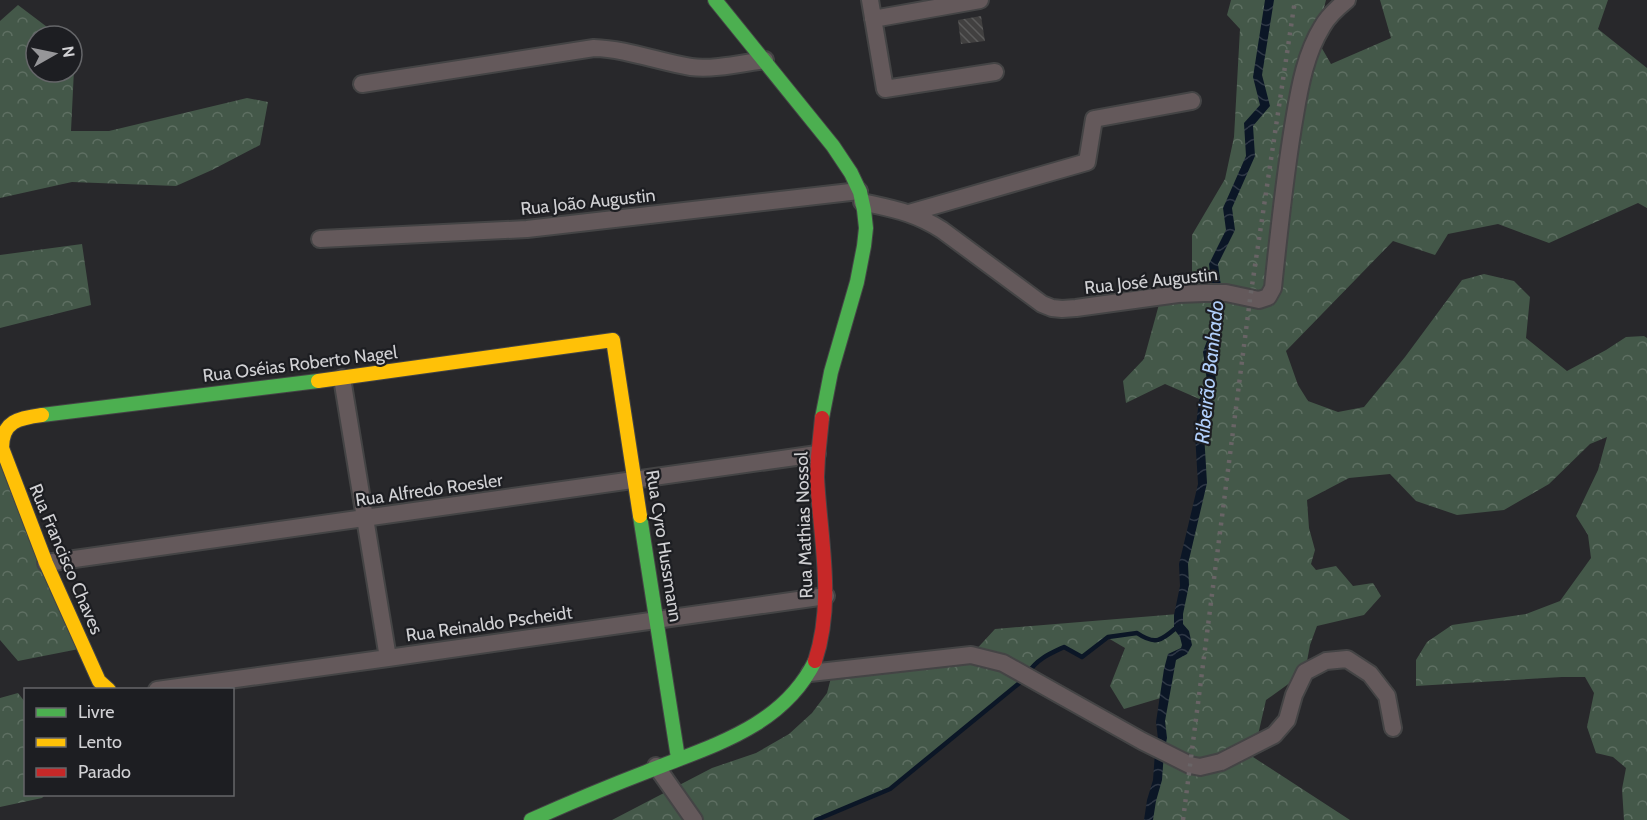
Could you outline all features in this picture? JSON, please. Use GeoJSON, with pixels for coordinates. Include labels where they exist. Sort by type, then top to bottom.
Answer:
{"type":"FeatureCollection","features":[{"type":"Feature","properties":{"kind":"street","name":"Rua Mathias Nossol"},"geometry":{"type":"LineString","coordinates":[[531,820],[556,815],[585,795],[740,734],[760,722],[789,699],[801,686],[810,673],[821,642],[826,613],[826,596],[817,454],[836,355],[863,259],[866,235],[861,196],[852,176],[808,113],[715,0]]}},
{"type":"Feature","properties":{"kind":"street"},"geometry":{"type":"LineString","coordinates":[[870,0],[885,89],[995,72]]}},
{"type":"Feature","properties":{"kind":"street"},"geometry":{"type":"LineString","coordinates":[[873,19],[980,0]]}},
{"type":"Feature","properties":{"kind":"street","name":"Rua José Augustin"},"geometry":{"type":"LineString","coordinates":[[861,196],[926,220],[1042,304],[1052,308],[1076,308],[1178,294],[1226,293],[1259,300],[1268,297],[1273,288],[1287,161],[1303,76],[1309,55],[1322,26],[1347,0]]}},
{"type":"Feature","properties":{"kind":"street"},"geometry":{"type":"LineString","coordinates":[[362,84],[594,48],[614,50],[693,67],[714,67],[765,60]]}},
{"type":"Feature","properties":{"kind":"street"},"geometry":{"type":"LineString","coordinates":[[909,213],[1087,162],[1094,119],[1192,101]]}},
{"type":"Feature","properties":{"kind":"street","name":"Rua João Augustin"},"geometry":{"type":"LineString","coordinates":[[320,239],[527,229],[861,196]]}},
{"type":"Feature","properties":{"kind":"street","name":"Rua Oséias Roberto Nagel"},"geometry":{"type":"LineString","coordinates":[[0,438],[8,424],[34,416],[342,378],[613,340]]}},
{"type":"Feature","properties":{"kind":"street","name":"Rua Cyro Hussmann"},"geometry":{"type":"LineString","coordinates":[[613,340],[678,758]]}},
{"type":"Feature","properties":{"kind":"street"},"geometry":{"type":"LineString","coordinates":[[342,378],[388,658]]}},
{"type":"Feature","properties":{"kind":"street","name":"Rua Francisco Chaves"},"geometry":{"type":"LineString","coordinates":[[0,438],[46,563],[99,681],[107,688]]}},
{"type":"Feature","properties":{"kind":"street","name":"Rua Alfredo Roesler"},"geometry":{"type":"LineString","coordinates":[[46,563],[817,454]]}},
{"type":"Feature","properties":{"kind":"street","name":"Rua Reinaldo Pscheidt"},"geometry":{"type":"LineString","coordinates":[[171,688],[826,596]]}},
{"type":"Feature","properties":{"kind":"street"},"geometry":{"type":"LineString","coordinates":[[810,673],[971,655],[1003,663],[1142,741],[1190,765],[1200,767],[1221,762],[1274,735],[1287,720],[1294,695],[1305,672],[1326,661],[1347,659],[1370,674],[1387,696],[1393,728]]}},
{"type":"Feature","properties":{"kind":"street"},"geometry":{"type":"LineString","coordinates":[[656,766],[694,820]]}},
{"type":"Feature","properties":{"kind":"green space"},"geometry":{"type":"Polygon","coordinates":[[[1231,0],[1326,0],[1316,38],[1331,64],[1391,38],[1380,0],[1608,0],[1598,29],[1647,68],[1647,208],[1638,203],[1549,243],[1498,224],[1448,234],[1435,255],[1393,241],[1286,351],[1298,385],[1308,401],[1338,412],[1364,407],[1405,357],[1462,280],[1484,274],[1514,281],[1530,297],[1526,338],[1567,371],[1626,337],[1644,336],[1647,338],[1647,820],[1624,820],[1622,789],[1626,768],[1613,757],[1596,753],[1587,727],[1594,693],[1585,677],[1416,686],[1416,660],[1427,642],[1452,625],[1526,614],[1560,601],[1591,558],[1588,535],[1576,516],[1598,470],[1607,437],[1590,444],[1549,484],[1504,510],[1457,515],[1416,501],[1390,474],[1349,478],[1307,500],[1309,528],[1315,550],[1311,564],[1316,570],[1336,566],[1353,586],[1373,583],[1381,596],[1364,615],[1317,626],[1310,645],[1305,672],[1266,700],[1253,757],[1350,820],[1149,820],[1164,697],[1124,709],[1110,686],[1125,648],[1108,638],[1082,657],[1064,647],[1046,657],[1036,664],[1023,680],[890,789],[816,820],[612,820],[712,768],[756,753],[789,734],[812,713],[827,693],[833,670],[971,655],[995,629],[1178,614],[1184,563],[1203,482],[1204,401],[1165,384],[1126,403],[1123,381],[1144,359],[1161,297],[1192,293],[1192,235],[1225,179],[1234,137],[1240,29],[1227,15],[1231,0]]]}},
{"type":"Feature","properties":{"kind":"green space"},"geometry":{"type":"Polygon","coordinates":[[[18,5],[43,24],[24,24],[24,84],[73,84],[71,131],[109,131],[247,98],[268,102],[260,145],[176,186],[72,182],[0,198],[0,21],[18,5]]]}},
{"type":"Feature","properties":{"kind":"green space"},"geometry":{"type":"Polygon","coordinates":[[[82,244],[91,305],[0,328],[0,255],[82,244]]]}},
{"type":"Feature","properties":{"kind":"green space"},"geometry":{"type":"Polygon","coordinates":[[[0,438],[84,648],[18,661],[0,640],[0,438]]]}},
{"type":"Feature","properties":{"kind":"green space"},"geometry":{"type":"Polygon","coordinates":[[[18,693],[24,701],[24,796],[44,796],[0,807],[0,698],[18,693]]]}},
{"type":"Feature","properties":{"kind":"water","name":"Ribeirão Banhado"},"geometry":{"type":"Polygon","coordinates":[[[1265,0],[1274,0],[1262,75],[1270,106],[1253,126],[1255,156],[1232,208],[1235,230],[1218,264],[1224,308],[1222,325],[1212,351],[1216,380],[1208,401],[1204,433],[1207,483],[1188,564],[1189,585],[1183,614],[1183,624],[1189,631],[1192,645],[1187,654],[1176,660],[1165,721],[1167,738],[1162,780],[1153,820],[1144,820],[1153,780],[1158,739],[1156,722],[1164,669],[1168,654],[1181,648],[1182,645],[1174,629],[1174,615],[1180,586],[1179,564],[1198,484],[1195,434],[1199,400],[1207,381],[1203,352],[1213,324],[1215,310],[1209,264],[1226,230],[1223,208],[1246,156],[1244,123],[1260,105],[1253,77],[1265,0]]]}},
{"type":"Feature","properties":{"kind":"building"},"geometry":{"type":"Polygon","coordinates":[[[981,16],[985,41],[961,44],[958,20],[981,16]]]}},
{"type":"Feature","properties":{"kind":"waterway"},"geometry":{"type":"LineString","coordinates":[[1028,673],[1039,660],[1064,647],[1082,657],[1108,637],[1137,633],[1149,639],[1158,640],[1177,627]]}},
{"type":"Feature","properties":{"kind":"waterway"},"geometry":{"type":"LineString","coordinates":[[816,820],[890,789],[1023,680]]}},
{"type":"Feature","properties":{"kind":"railway"},"geometry":{"type":"LineString","coordinates":[[1183,820],[1250,299],[1295,0]]}},
{"type":"Feature","properties":{"kind":"traffic: fast"},"geometry":{"type":"LineString","coordinates":[[715,0],[833,146],[851,173],[860,192],[866,228],[864,246],[857,282],[831,372],[822,418]]}},
{"type":"Feature","properties":{"kind":"traffic: fast"},"geometry":{"type":"LineString","coordinates":[[42,415],[318,381]]}},
{"type":"Feature","properties":{"kind":"traffic: fast"},"geometry":{"type":"LineString","coordinates":[[640,516],[678,758]]}},
{"type":"Feature","properties":{"kind":"traffic: fast"},"geometry":{"type":"LineString","coordinates":[[531,820],[742,732],[764,719],[784,703],[801,684],[815,661]]}},
{"type":"Feature","properties":{"kind":"traffic: slow"},"geometry":{"type":"LineString","coordinates":[[318,381],[613,340],[640,516]]}},
{"type":"Feature","properties":{"kind":"traffic: slow"},"geometry":{"type":"LineString","coordinates":[[42,415],[13,422],[5,432],[2,448],[46,563],[99,681],[107,688]]}},
{"type":"Feature","properties":{"kind":"traffic: jam"},"geometry":{"type":"LineString","coordinates":[[815,661],[821,638],[825,592],[817,477],[822,418]]}}]}
